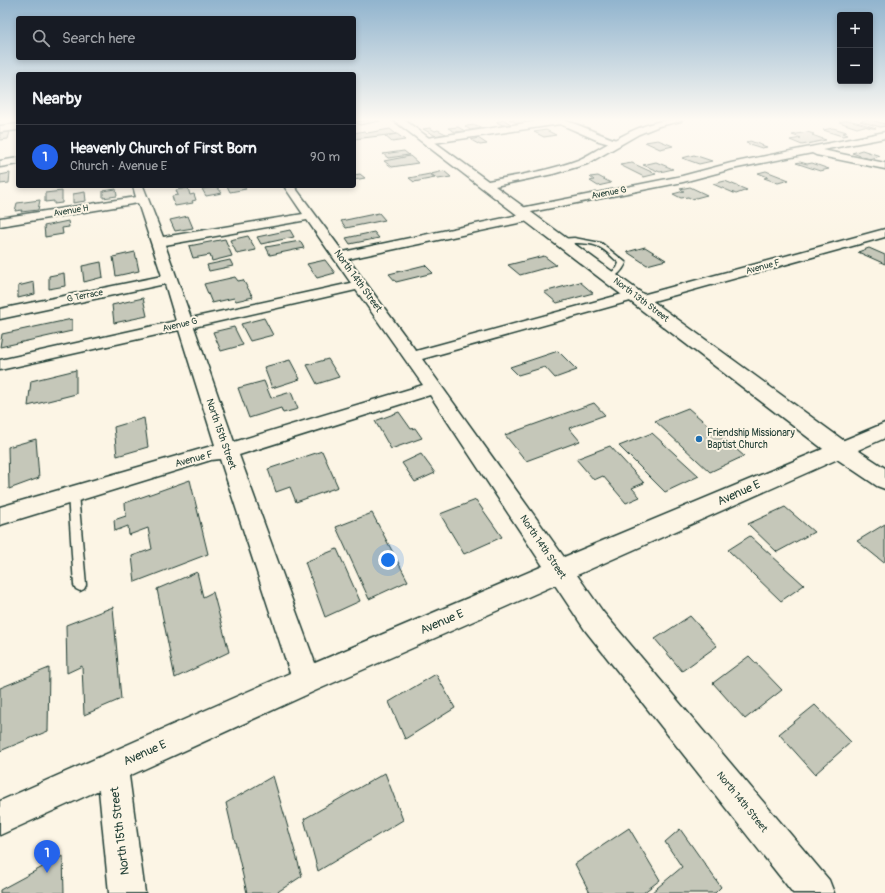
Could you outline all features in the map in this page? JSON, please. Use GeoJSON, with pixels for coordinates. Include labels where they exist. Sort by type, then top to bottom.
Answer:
{"type":"FeatureCollection","features":[{"type":"Feature","properties":{"kind":"street"},"geometry":{"type":"LineString","coordinates":[[0,164],[16,161]]}},
{"type":"Feature","properties":{"kind":"street","name":"North 13th Street"},"geometry":{"type":"LineString","coordinates":[[453,161],[840,449],[885,480]]}},
{"type":"Feature","properties":{"kind":"street"},"geometry":{"type":"LineString","coordinates":[[485,185],[553,171],[585,161]]}},
{"type":"Feature","properties":{"kind":"street","name":"Avenue G"},"geometry":{"type":"LineString","coordinates":[[340,257],[757,161]]}},
{"type":"Feature","properties":{"kind":"street"},"geometry":{"type":"LineString","coordinates":[[859,161],[885,166]]}},
{"type":"Feature","properties":{"kind":"street","name":"North 14th Street"},"geometry":{"type":"LineString","coordinates":[[290,188],[434,388],[594,621],[816,893]]}},
{"type":"Feature","properties":{"kind":"street","name":"Avenue H"},"geometry":{"type":"LineString","coordinates":[[0,222],[143,190]]}},
{"type":"Feature","properties":{"kind":"street","name":"North 15th Street"},"geometry":{"type":"LineString","coordinates":[[143,190],[184,324],[307,680]]}},
{"type":"Feature","properties":{"kind":"street"},"geometry":{"type":"LineString","coordinates":[[158,242],[311,216]]}},
{"type":"Feature","properties":{"kind":"street","name":"Avenue F"},"geometry":{"type":"LineString","coordinates":[[412,357],[885,233]]}},
{"type":"Feature","properties":{"kind":"street","name":"G Terrace"},"geometry":{"type":"LineString","coordinates":[[0,314],[170,279]]}},
{"type":"Feature","properties":{"kind":"street","name":"Avenue G"},"geometry":{"type":"LineString","coordinates":[[0,365],[361,285]]}},
{"type":"Feature","properties":{"kind":"street","name":"Avenue F"},"geometry":{"type":"LineString","coordinates":[[0,516],[211,453],[227,451],[434,388]]}},
{"type":"Feature","properties":{"kind":"street","name":"Avenue E"},"geometry":{"type":"LineString","coordinates":[[0,818],[307,680],[560,572],[885,430]]}},
{"type":"Feature","properties":{"kind":"street","name":"North 15th Street"},"geometry":{"type":"LineString","coordinates":[[112,768],[127,893]]}},
{"type":"Feature","properties":{"kind":"lane"},"geometry":{"type":"LineString","coordinates":[[73,494],[80,585]]}},
{"type":"Feature","properties":{"kind":"building"},"geometry":{"type":"Polygon","coordinates":[[[384,161],[415,161],[418,163],[392,167],[384,161]]]}},
{"type":"Feature","properties":{"kind":"building"},"geometry":{"type":"Polygon","coordinates":[[[690,161],[712,161],[699,164],[690,161]]]}},
{"type":"Feature","properties":{"kind":"building"},"geometry":{"type":"Polygon","coordinates":[[[656,162],[673,169],[660,172],[643,165],[656,162]]]}},
{"type":"Feature","properties":{"kind":"building"},"geometry":{"type":"Polygon","coordinates":[[[800,162],[807,164],[812,163],[829,169],[820,171],[796,163],[800,162]]]}},
{"type":"Feature","properties":{"kind":"building"},"geometry":{"type":"Polygon","coordinates":[[[632,163],[656,174],[644,177],[620,165],[632,163]]]}},
{"type":"Feature","properties":{"kind":"building"},"geometry":{"type":"Polygon","coordinates":[[[444,171],[451,177],[438,179],[431,174],[444,171]]]}},
{"type":"Feature","properties":{"kind":"building"},"geometry":{"type":"Polygon","coordinates":[[[766,171],[789,180],[778,183],[764,178],[768,177],[758,173],[766,171]]]}},
{"type":"Feature","properties":{"kind":"building"},"geometry":{"type":"Polygon","coordinates":[[[10,173],[9,183],[0,184],[0,175],[10,173]]]}},
{"type":"Feature","properties":{"kind":"building"},"geometry":{"type":"Polygon","coordinates":[[[360,174],[365,178],[356,180],[356,175],[360,174]]]}},
{"type":"Feature","properties":{"kind":"building"},"geometry":{"type":"Polygon","coordinates":[[[430,174],[435,178],[414,182],[409,178],[430,174]]]}},
{"type":"Feature","properties":{"kind":"building"},"geometry":{"type":"Polygon","coordinates":[[[598,176],[611,183],[598,186],[590,181],[594,180],[590,177],[598,176]]]}},
{"type":"Feature","properties":{"kind":"building"},"geometry":{"type":"Polygon","coordinates":[[[725,181],[747,190],[736,194],[713,184],[725,181]]]}},
{"type":"Feature","properties":{"kind":"building"},"geometry":{"type":"Polygon","coordinates":[[[690,187],[707,195],[692,199],[688,197],[681,198],[673,194],[684,191],[680,189],[690,187]]]}},
{"type":"Feature","properties":{"kind":"building"},"geometry":{"type":"Polygon","coordinates":[[[188,188],[190,195],[194,194],[196,200],[192,201],[193,203],[175,206],[172,196],[178,195],[176,190],[188,188]]]}},
{"type":"Feature","properties":{"kind":"building"},"geometry":{"type":"Polygon","coordinates":[[[218,188],[222,193],[206,196],[202,189],[218,188]]]}},
{"type":"Feature","properties":{"kind":"building"},"geometry":{"type":"Polygon","coordinates":[[[228,188],[246,189],[230,192],[228,188]]]}},
{"type":"Feature","properties":{"kind":"building"},"geometry":{"type":"Polygon","coordinates":[[[116,189],[117,196],[103,198],[103,191],[116,189]]]}},
{"type":"Feature","properties":{"kind":"building"},"geometry":{"type":"Polygon","coordinates":[[[62,191],[62,203],[54,204],[54,201],[45,202],[45,193],[62,191]]]}},
{"type":"Feature","properties":{"kind":"building"},"geometry":{"type":"Polygon","coordinates":[[[85,192],[86,201],[73,203],[73,194],[85,192]]]}},
{"type":"Feature","properties":{"kind":"building"},"geometry":{"type":"Polygon","coordinates":[[[40,200],[38,210],[21,212],[22,210],[15,211],[17,203],[40,200]]]}},
{"type":"Feature","properties":{"kind":"building"},"geometry":{"type":"Polygon","coordinates":[[[379,213],[385,220],[346,228],[341,221],[379,213]]]}},
{"type":"Feature","properties":{"kind":"building"},"geometry":{"type":"Polygon","coordinates":[[[188,216],[193,228],[175,231],[170,220],[188,216]]]}},
{"type":"Feature","properties":{"kind":"building"},"geometry":{"type":"Polygon","coordinates":[[[68,221],[69,227],[62,228],[63,234],[45,237],[44,226],[68,221]]]}},
{"type":"Feature","properties":{"kind":"building"},"geometry":{"type":"Polygon","coordinates":[[[290,230],[294,237],[261,244],[257,237],[290,230]]]}},
{"type":"Feature","properties":{"kind":"building"},"geometry":{"type":"Polygon","coordinates":[[[374,232],[379,238],[350,244],[346,238],[374,232]]]}},
{"type":"Feature","properties":{"kind":"building"},"geometry":{"type":"Polygon","coordinates":[[[248,236],[256,250],[237,254],[230,240],[248,236]]]}},
{"type":"Feature","properties":{"kind":"building"},"geometry":{"type":"Polygon","coordinates":[[[225,239],[232,256],[212,261],[210,255],[193,258],[189,246],[225,239]]]}},
{"type":"Feature","properties":{"kind":"building"},"geometry":{"type":"Polygon","coordinates":[[[300,241],[304,248],[270,255],[266,247],[300,241]]]}},
{"type":"Feature","properties":{"kind":"building"},"geometry":{"type":"Polygon","coordinates":[[[645,247],[666,260],[647,265],[627,252],[645,247]]]}},
{"type":"Feature","properties":{"kind":"building"},"geometry":{"type":"Polygon","coordinates":[[[869,248],[885,255],[885,264],[858,252],[869,248]]]}},
{"type":"Feature","properties":{"kind":"building"},"geometry":{"type":"Polygon","coordinates":[[[135,252],[139,271],[116,276],[113,257],[135,252]]]}},
{"type":"Feature","properties":{"kind":"building"},"geometry":{"type":"Polygon","coordinates":[[[544,256],[556,265],[520,275],[508,265],[544,256]]]}},
{"type":"Feature","properties":{"kind":"building"},"geometry":{"type":"Polygon","coordinates":[[[230,260],[233,266],[209,271],[207,265],[230,260]]]}},
{"type":"Feature","properties":{"kind":"building"},"geometry":{"type":"Polygon","coordinates":[[[325,260],[335,273],[317,278],[307,264],[325,260]]]}},
{"type":"Feature","properties":{"kind":"building"},"geometry":{"type":"Polygon","coordinates":[[[101,262],[103,277],[84,282],[82,266],[101,262]]]}},
{"type":"Feature","properties":{"kind":"building"},"geometry":{"type":"Polygon","coordinates":[[[425,265],[433,273],[396,282],[389,274],[425,265]]]}},
{"type":"Feature","properties":{"kind":"building"},"geometry":{"type":"Polygon","coordinates":[[[64,273],[65,286],[49,289],[49,276],[64,273]]]}},
{"type":"Feature","properties":{"kind":"building"},"geometry":{"type":"Polygon","coordinates":[[[235,277],[238,281],[243,280],[253,297],[236,301],[234,298],[212,303],[204,284],[235,277]]]}},
{"type":"Feature","properties":{"kind":"building"},"geometry":{"type":"Polygon","coordinates":[[[34,282],[35,294],[18,298],[18,286],[34,282]]]}},
{"type":"Feature","properties":{"kind":"building"},"geometry":{"type":"Polygon","coordinates":[[[580,282],[593,293],[557,303],[544,292],[580,282]]]}},
{"type":"Feature","properties":{"kind":"building"},"geometry":{"type":"Polygon","coordinates":[[[143,298],[147,316],[114,323],[112,305],[143,298]]]}},
{"type":"Feature","properties":{"kind":"building"},"geometry":{"type":"Polygon","coordinates":[[[264,318],[273,335],[250,341],[241,324],[264,318]]]}},
{"type":"Feature","properties":{"kind":"building"},"geometry":{"type":"Polygon","coordinates":[[[72,319],[72,331],[0,347],[2,334],[72,319]]]}},
{"type":"Feature","properties":{"kind":"building"},"geometry":{"type":"Polygon","coordinates":[[[234,327],[243,345],[221,351],[213,332],[234,327]]]}},
{"type":"Feature","properties":{"kind":"building"},"geometry":{"type":"Polygon","coordinates":[[[558,351],[577,370],[555,378],[545,367],[518,375],[510,367],[558,351]]]}},
{"type":"Feature","properties":{"kind":"building"},"geometry":{"type":"Polygon","coordinates":[[[328,359],[339,377],[317,384],[307,365],[328,359]]]}},
{"type":"Feature","properties":{"kind":"building"},"geometry":{"type":"Polygon","coordinates":[[[290,360],[300,379],[272,388],[264,367],[290,360]]]}},
{"type":"Feature","properties":{"kind":"building"},"geometry":{"type":"Polygon","coordinates":[[[76,370],[76,394],[28,406],[31,381],[76,370]]]}},
{"type":"Feature","properties":{"kind":"building"},"geometry":{"type":"Polygon","coordinates":[[[264,381],[271,398],[291,392],[298,409],[283,413],[281,408],[249,418],[238,388],[264,381]]]}},
{"type":"Feature","properties":{"kind":"building"},"geometry":{"type":"Polygon","coordinates":[[[594,403],[605,415],[569,428],[580,441],[526,461],[505,435],[594,403]]]}},
{"type":"Feature","properties":{"kind":"building","name":"Friendship Missionary Baptist Church"},"geometry":{"type":"Polygon","coordinates":[[[688,408],[744,456],[710,472],[655,421],[688,408]]]}},
{"type":"Feature","properties":{"kind":"building"},"geometry":{"type":"Polygon","coordinates":[[[399,412],[411,429],[415,428],[422,438],[391,449],[375,421],[399,412]]]}},
{"type":"Feature","properties":{"kind":"building"},"geometry":{"type":"Polygon","coordinates":[[[144,418],[148,447],[117,456],[114,427],[144,418]]]}},
{"type":"Feature","properties":{"kind":"building"},"geometry":{"type":"Polygon","coordinates":[[[652,433],[699,476],[665,492],[619,446],[652,433]]]}},
{"type":"Feature","properties":{"kind":"building"},"geometry":{"type":"Polygon","coordinates":[[[36,439],[39,478],[9,489],[8,447],[36,439]]]}},
{"type":"Feature","properties":{"kind":"building"},"geometry":{"type":"Polygon","coordinates":[[[610,446],[644,483],[632,488],[640,497],[626,503],[603,476],[594,480],[576,459],[610,446]]]}},
{"type":"Feature","properties":{"kind":"building"},"geometry":{"type":"Polygon","coordinates":[[[322,451],[338,487],[296,502],[290,487],[276,492],[268,469],[322,451]]]}},
{"type":"Feature","properties":{"kind":"building"},"geometry":{"type":"Polygon","coordinates":[[[421,454],[435,473],[415,482],[402,463],[421,454]]]}},
{"type":"Feature","properties":{"kind":"building"},"geometry":{"type":"Polygon","coordinates":[[[190,480],[208,554],[135,582],[132,556],[152,549],[148,528],[129,535],[128,526],[115,531],[114,520],[126,516],[125,503],[190,480]]]}},
{"type":"Feature","properties":{"kind":"building"},"geometry":{"type":"Polygon","coordinates":[[[476,500],[502,537],[464,554],[440,514],[476,500]]]}},
{"type":"Feature","properties":{"kind":"building"},"geometry":{"type":"Polygon","coordinates":[[[785,507],[814,532],[777,552],[748,524],[785,507]]]}},
{"type":"Feature","properties":{"kind":"building"},"geometry":{"type":"Polygon","coordinates":[[[372,513],[408,581],[369,599],[336,527],[372,513]]]}},
{"type":"Feature","properties":{"kind":"building"},"geometry":{"type":"Polygon","coordinates":[[[885,524],[885,561],[883,562],[857,541],[885,524]]]}},
{"type":"Feature","properties":{"kind":"building"},"geometry":{"type":"Polygon","coordinates":[[[750,536],[804,585],[781,601],[728,550],[750,536]]]}},
{"type":"Feature","properties":{"kind":"building"},"geometry":{"type":"Polygon","coordinates":[[[337,549],[360,601],[325,617],[305,562],[337,549]]]}},
{"type":"Feature","properties":{"kind":"building"},"geometry":{"type":"Polygon","coordinates":[[[197,572],[203,597],[213,592],[229,652],[175,678],[157,589],[197,572]]]}},
{"type":"Feature","properties":{"kind":"building"},"geometry":{"type":"Polygon","coordinates":[[[113,607],[121,699],[84,715],[82,666],[67,673],[66,625],[113,607]]]}},
{"type":"Feature","properties":{"kind":"building"},"geometry":{"type":"Polygon","coordinates":[[[690,616],[717,646],[682,671],[655,639],[690,616]]]}},
{"type":"Feature","properties":{"kind":"building"},"geometry":{"type":"Polygon","coordinates":[[[749,656],[782,690],[745,719],[713,683],[749,656]]]}},
{"type":"Feature","properties":{"kind":"building"},"geometry":{"type":"Polygon","coordinates":[[[49,668],[48,731],[0,751],[0,688],[49,668]]]}},
{"type":"Feature","properties":{"kind":"building"},"geometry":{"type":"Polygon","coordinates":[[[436,674],[455,708],[405,739],[389,702],[436,674]]]}},
{"type":"Feature","properties":{"kind":"building"},"geometry":{"type":"Polygon","coordinates":[[[815,705],[851,742],[815,774],[779,734],[815,705]]]}},
{"type":"Feature","properties":{"kind":"building"},"geometry":{"type":"Polygon","coordinates":[[[385,773],[403,820],[318,871],[304,819],[385,773]]]}},
{"type":"Feature","properties":{"kind":"building"},"geometry":{"type":"Polygon","coordinates":[[[273,776],[302,876],[276,893],[247,893],[226,803],[273,776]]]}},
{"type":"Feature","properties":{"kind":"building"},"geometry":{"type":"Polygon","coordinates":[[[629,828],[660,880],[643,893],[590,893],[575,864],[629,828]]]}},
{"type":"Feature","properties":{"kind":"building"},"geometry":{"type":"Polygon","coordinates":[[[680,829],[721,887],[715,893],[651,893],[682,867],[665,842],[680,829]]]}},
{"type":"Feature","properties":{"kind":"building"},"geometry":{"type":"Polygon","coordinates":[[[63,856],[64,893],[0,893],[0,890],[63,856]]]}},
{"type":"Feature","properties":{"kind":"place","name":"Friendship Missionary Baptist Church"},"geometry":{"type":"Point","coordinates":[699,439]}},
{"type":"Feature","properties":{"kind":"place","name":"Heavenly Church of First Born"},"geometry":{"type":"Point","coordinates":[47,873]}}]}
